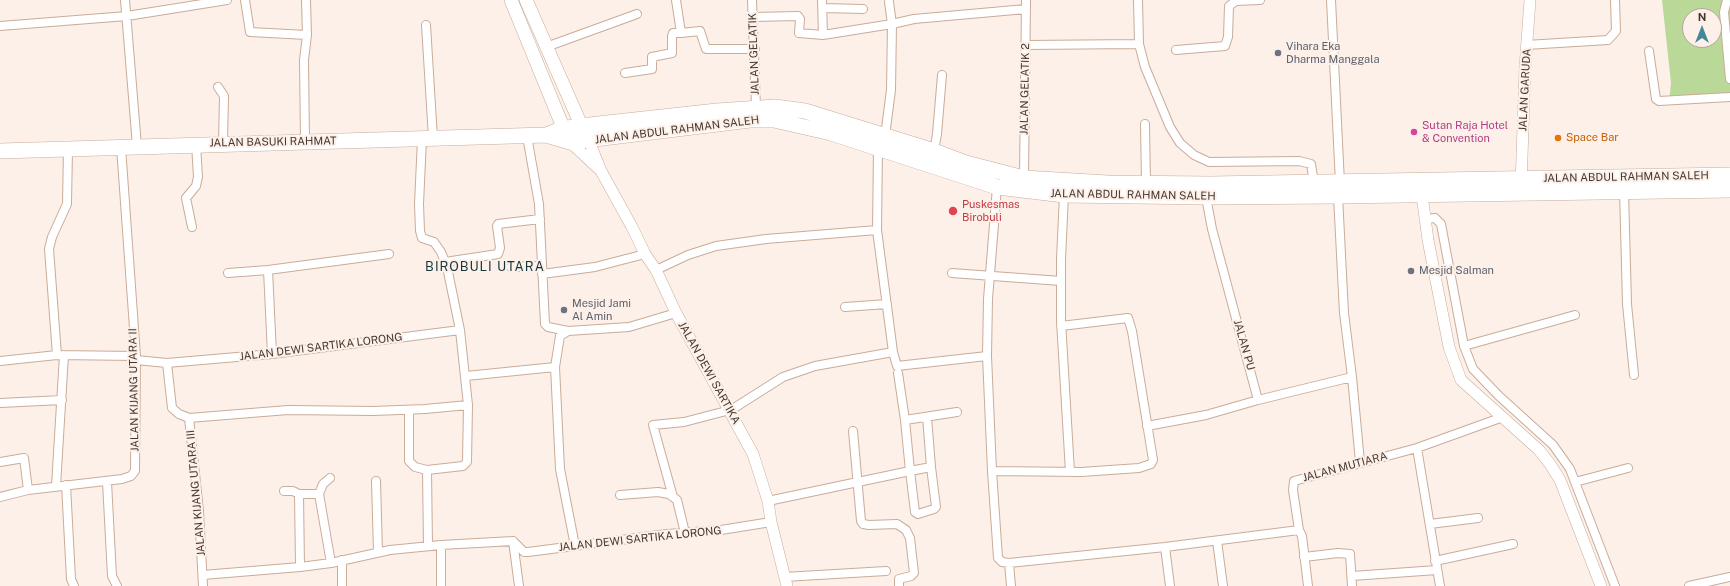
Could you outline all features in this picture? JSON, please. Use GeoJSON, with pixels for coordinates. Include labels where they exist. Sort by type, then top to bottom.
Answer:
{"type":"FeatureCollection","features":[{"type":"Feature","properties":{"kind":"highway","name":"JALAN ABDUL RAHMAN SALEH"},"geometry":{"type":"LineString","coordinates":[[546,135],[562,129],[580,126],[756,107],[775,107],[805,111],[881,143],[997,188],[1064,195],[1206,197],[1246,190],[1314,183],[1339,190],[1422,195],[1522,186],[1624,190],[1730,190]]}},
{"type":"Feature","properties":{"kind":"highway","name":"JALAN ABDUL RAHMAN SALEH"},"geometry":{"type":"LineString","coordinates":[[570,142],[750,120],[774,120],[881,143],[934,151],[966,164],[1024,178],[1108,183],[1146,183],[1246,190],[1339,190],[1522,186],[1730,175]]}},
{"type":"Feature","properties":{"kind":"highway","name":"JALAN BASUKI RAHMAT"},"geometry":{"type":"LineString","coordinates":[[0,151],[223,143],[546,135]]}},
{"type":"Feature","properties":{"kind":"highway"},"geometry":{"type":"LineString","coordinates":[[546,135],[570,142]]}},
{"type":"Feature","properties":{"kind":"main road"},"geometry":{"type":"LineString","coordinates":[[511,0],[562,129],[570,142]]}},
{"type":"Feature","properties":{"kind":"main road"},"geometry":{"type":"LineString","coordinates":[[526,0],[580,126],[589,140]]}},
{"type":"Feature","properties":{"kind":"street"},"geometry":{"type":"LineString","coordinates":[[125,0],[137,146]]}},
{"type":"Feature","properties":{"kind":"street"},"geometry":{"type":"LineString","coordinates":[[0,26],[127,16],[227,0]]}},
{"type":"Feature","properties":{"kind":"street"},"geometry":{"type":"LineString","coordinates":[[245,0],[250,32],[307,35]]}},
{"type":"Feature","properties":{"kind":"street"},"geometry":{"type":"LineString","coordinates":[[306,0],[307,35],[304,60],[306,141]]}},
{"type":"Feature","properties":{"kind":"street"},"geometry":{"type":"LineString","coordinates":[[676,0],[681,33]]}},
{"type":"Feature","properties":{"kind":"street","name":"JALAN GELATIK"},"geometry":{"type":"LineString","coordinates":[[752,0],[756,107]]}},
{"type":"Feature","properties":{"kind":"street","name":"JALAN GELATIK 2"},"geometry":{"type":"LineString","coordinates":[[1024,178],[1026,0]]}},
{"type":"Feature","properties":{"kind":"street"},"geometry":{"type":"LineString","coordinates":[[1138,0],[1140,44],[1145,68],[1170,127],[1180,143],[1194,155],[1209,162],[1299,161],[1311,164],[1314,183]]}},
{"type":"Feature","properties":{"kind":"street"},"geometry":{"type":"LineString","coordinates":[[1176,50],[1225,46],[1228,37],[1229,6],[1236,1],[1260,0]]}},
{"type":"Feature","properties":{"kind":"street"},"geometry":{"type":"LineString","coordinates":[[1331,0],[1344,313],[1360,462]]}},
{"type":"Feature","properties":{"kind":"street","name":"JALAN GARUDA"},"geometry":{"type":"LineString","coordinates":[[1522,186],[1526,45],[1530,0]]}},
{"type":"Feature","properties":{"kind":"street"},"geometry":{"type":"LineString","coordinates":[[1526,45],[1608,40],[1616,31],[1615,0]]}},
{"type":"Feature","properties":{"kind":"street"},"geometry":{"type":"LineString","coordinates":[[1727,0],[1724,12],[1730,79]]}},
{"type":"Feature","properties":{"kind":"street"},"geometry":{"type":"LineString","coordinates":[[889,2],[892,24],[891,90],[881,143],[876,230],[892,352],[897,366],[987,356]]}},
{"type":"Feature","properties":{"kind":"street"},"geometry":{"type":"LineString","coordinates":[[823,35],[822,4],[863,9]]}},
{"type":"Feature","properties":{"kind":"street"},"geometry":{"type":"LineString","coordinates":[[753,18],[798,16],[800,19],[799,33],[823,35],[914,19],[1026,9]]}},
{"type":"Feature","properties":{"kind":"street"},"geometry":{"type":"LineString","coordinates":[[546,47],[636,14]]}},
{"type":"Feature","properties":{"kind":"street"},"geometry":{"type":"LineString","coordinates":[[409,410],[409,461],[415,468],[428,470],[466,464],[468,405],[460,330],[445,262],[438,245],[422,238],[420,231],[419,204],[427,138],[426,24]]}},
{"type":"Feature","properties":{"kind":"street"},"geometry":{"type":"LineString","coordinates":[[625,73],[652,69],[652,57],[672,53],[673,33],[700,31],[705,48],[708,50],[755,49]]}},
{"type":"Feature","properties":{"kind":"street"},"geometry":{"type":"LineString","coordinates":[[1026,45],[1140,44]]}},
{"type":"Feature","properties":{"kind":"street"},"geometry":{"type":"LineString","coordinates":[[1649,51],[1656,99],[1659,101],[1730,97]]}},
{"type":"Feature","properties":{"kind":"street"},"geometry":{"type":"LineString","coordinates":[[934,151],[937,134],[942,74]]}},
{"type":"Feature","properties":{"kind":"street"},"geometry":{"type":"LineString","coordinates":[[218,86],[224,96],[223,143]]}},
{"type":"Feature","properties":{"kind":"street"},"geometry":{"type":"LineString","coordinates":[[1145,124],[1146,183]]}},
{"type":"Feature","properties":{"kind":"street"},"geometry":{"type":"LineString","coordinates":[[527,136],[540,220],[545,324],[548,328],[568,331],[629,327],[676,313]]}},
{"type":"Feature","properties":{"kind":"street"},"geometry":{"type":"LineString","coordinates":[[589,140],[601,171]]}},
{"type":"Feature","properties":{"kind":"street"},"geometry":{"type":"LineString","coordinates":[[570,142],[601,171]]}},
{"type":"Feature","properties":{"kind":"street"},"geometry":{"type":"LineString","coordinates":[[192,226],[186,198],[196,186],[198,177],[196,144]]}},
{"type":"Feature","properties":{"kind":"street","name":"JALAN KIJANG UTARA II"},"geometry":{"type":"LineString","coordinates":[[0,497],[28,490],[106,482],[127,478],[135,471],[136,358],[121,147]]}},
{"type":"Feature","properties":{"kind":"street"},"geometry":{"type":"LineString","coordinates":[[56,486],[62,400],[61,355],[49,249],[52,238],[67,204],[68,149]]}},
{"type":"Feature","properties":{"kind":"street","name":"JALAN DEWI SARTIKA"},"geometry":{"type":"LineString","coordinates":[[601,171],[645,254],[656,270],[676,313],[753,454],[768,501],[770,522],[786,582]]}},
{"type":"Feature","properties":{"kind":"street"},"geometry":{"type":"LineString","coordinates":[[997,188],[990,275],[987,356],[992,471],[998,558],[1005,563],[1011,586]]}},
{"type":"Feature","properties":{"kind":"street"},"geometry":{"type":"LineString","coordinates":[[1624,190],[1627,304],[1634,375]]}},
{"type":"Feature","properties":{"kind":"street"},"geometry":{"type":"LineString","coordinates":[[1064,195],[1061,326],[1070,472]]}},
{"type":"Feature","properties":{"kind":"street"},"geometry":{"type":"LineString","coordinates":[[1422,195],[1425,219],[1449,347],[1461,380],[1468,388],[1539,450],[1560,480],[1601,586]]}},
{"type":"Feature","properties":{"kind":"street","name":"JALAN PU"},"geometry":{"type":"LineString","coordinates":[[1206,197],[1212,229],[1258,400]]}},
{"type":"Feature","properties":{"kind":"street"},"geometry":{"type":"LineString","coordinates":[[1425,219],[1435,218],[1441,224],[1464,346],[1473,369],[1499,396],[1553,445],[1570,468],[1615,586]]}},
{"type":"Feature","properties":{"kind":"street"},"geometry":{"type":"LineString","coordinates":[[445,262],[498,254],[500,248],[497,225],[540,220]]}},
{"type":"Feature","properties":{"kind":"street"},"geometry":{"type":"LineString","coordinates":[[656,270],[688,255],[716,246],[766,238],[876,230]]}},
{"type":"Feature","properties":{"kind":"street"},"geometry":{"type":"LineString","coordinates":[[228,274],[389,254]]}},
{"type":"Feature","properties":{"kind":"street"},"geometry":{"type":"LineString","coordinates":[[542,274],[595,267],[645,254]]}},
{"type":"Feature","properties":{"kind":"street"},"geometry":{"type":"LineString","coordinates":[[511,267],[542,266]]}},
{"type":"Feature","properties":{"kind":"street"},"geometry":{"type":"LineString","coordinates":[[268,270],[272,354]]}},
{"type":"Feature","properties":{"kind":"street"},"geometry":{"type":"LineString","coordinates":[[952,273],[1061,281]]}},
{"type":"Feature","properties":{"kind":"street"},"geometry":{"type":"LineString","coordinates":[[845,307],[886,304]]}},
{"type":"Feature","properties":{"kind":"street"},"geometry":{"type":"LineString","coordinates":[[1464,346],[1575,315]]}},
{"type":"Feature","properties":{"kind":"street"},"geometry":{"type":"LineString","coordinates":[[992,471],[1070,472],[1139,468],[1150,464],[1153,460],[1132,331],[1128,318],[1061,326]]}},
{"type":"Feature","properties":{"kind":"street","name":"JALAN DEWI SARTIKA LORONG"},"geometry":{"type":"LineString","coordinates":[[0,361],[61,355],[136,358],[167,363],[272,354],[460,330]]}},
{"type":"Feature","properties":{"kind":"street"},"geometry":{"type":"LineString","coordinates":[[568,331],[560,336],[555,367],[560,469],[575,546]]}},
{"type":"Feature","properties":{"kind":"street"},"geometry":{"type":"LineString","coordinates":[[673,497],[653,425],[684,422],[730,410],[790,375],[815,366],[892,352]]}},
{"type":"Feature","properties":{"kind":"street","name":"JALAN KIJANG UTARA III"},"geometry":{"type":"LineString","coordinates":[[167,363],[172,408],[179,414],[189,418],[199,511],[203,586]]}},
{"type":"Feature","properties":{"kind":"street"},"geometry":{"type":"LineString","coordinates":[[466,376],[555,367]]}},
{"type":"Feature","properties":{"kind":"street"},"geometry":{"type":"LineString","coordinates":[[898,373],[905,420],[915,512],[918,514],[936,507],[927,417]]}},
{"type":"Feature","properties":{"kind":"street"},"geometry":{"type":"LineString","coordinates":[[1147,426],[1206,415],[1258,400],[1352,378]]}},
{"type":"Feature","properties":{"kind":"street"},"geometry":{"type":"LineString","coordinates":[[0,403],[62,400]]}},
{"type":"Feature","properties":{"kind":"street"},"geometry":{"type":"LineString","coordinates":[[189,418],[288,410],[409,410],[468,405]]}},
{"type":"Feature","properties":{"kind":"street"},"geometry":{"type":"LineString","coordinates":[[905,420],[957,412]]}},
{"type":"Feature","properties":{"kind":"street","name":"JALAN MUTIARA"},"geometry":{"type":"LineString","coordinates":[[1299,530],[1293,490],[1294,481],[1360,462],[1417,448],[1503,417]]}},
{"type":"Feature","properties":{"kind":"street"},"geometry":{"type":"LineString","coordinates":[[853,431],[860,517],[863,524],[897,524],[908,533],[914,570],[910,576],[899,578],[899,586]]}},
{"type":"Feature","properties":{"kind":"street"},"geometry":{"type":"LineString","coordinates":[[1417,448],[1440,586]]}},
{"type":"Feature","properties":{"kind":"street"},"geometry":{"type":"LineString","coordinates":[[0,462],[24,458],[28,490]]}},
{"type":"Feature","properties":{"kind":"street"},"geometry":{"type":"LineString","coordinates":[[768,501],[931,467]]}},
{"type":"Feature","properties":{"kind":"street"},"geometry":{"type":"LineString","coordinates":[[1575,482],[1628,468]]}},
{"type":"Feature","properties":{"kind":"street"},"geometry":{"type":"LineString","coordinates":[[428,470],[428,546]]}},
{"type":"Feature","properties":{"kind":"street"},"geometry":{"type":"LineString","coordinates":[[330,478],[323,484],[319,494],[330,563]]}},
{"type":"Feature","properties":{"kind":"street"},"geometry":{"type":"LineString","coordinates":[[376,481],[378,552]]}},
{"type":"Feature","properties":{"kind":"street"},"geometry":{"type":"LineString","coordinates":[[106,482],[112,576],[117,586]]}},
{"type":"Feature","properties":{"kind":"street"},"geometry":{"type":"LineString","coordinates":[[66,485],[71,579],[74,586]]}},
{"type":"Feature","properties":{"kind":"street"},"geometry":{"type":"LineString","coordinates":[[284,491],[293,491],[299,494],[319,494]]}},
{"type":"Feature","properties":{"kind":"street"},"geometry":{"type":"LineString","coordinates":[[620,495],[658,492],[668,493],[677,500],[685,533]]}},
{"type":"Feature","properties":{"kind":"street"},"geometry":{"type":"LineString","coordinates":[[299,494],[300,567]]}},
{"type":"Feature","properties":{"kind":"street"},"geometry":{"type":"LineString","coordinates":[[1430,524],[1478,518]]}},
{"type":"Feature","properties":{"kind":"street","name":"JALAN DEWI SARTIKA LORONG"},"geometry":{"type":"LineString","coordinates":[[513,542],[522,550],[528,552],[721,530],[770,522]]}},
{"type":"Feature","properties":{"kind":"street"},"geometry":{"type":"LineString","coordinates":[[1005,563],[1165,547],[1299,530],[1302,536],[1308,586]]}},
{"type":"Feature","properties":{"kind":"street"},"geometry":{"type":"LineString","coordinates":[[1217,541],[1223,586]]}},
{"type":"Feature","properties":{"kind":"street"},"geometry":{"type":"LineString","coordinates":[[203,575],[300,567],[330,563],[378,552],[428,546],[513,542],[518,586]]}},
{"type":"Feature","properties":{"kind":"street"},"geometry":{"type":"LineString","coordinates":[[1435,560],[1513,544]]}},
{"type":"Feature","properties":{"kind":"street"},"geometry":{"type":"LineString","coordinates":[[441,545],[441,586]]}},
{"type":"Feature","properties":{"kind":"street"},"geometry":{"type":"LineString","coordinates":[[1165,547],[1170,586]]}},
{"type":"Feature","properties":{"kind":"street"},"geometry":{"type":"LineString","coordinates":[[1304,557],[1348,554],[1352,557],[1352,586]]}},
{"type":"Feature","properties":{"kind":"street"},"geometry":{"type":"LineString","coordinates":[[342,560],[342,586]]}},
{"type":"Feature","properties":{"kind":"street"},"geometry":{"type":"LineString","coordinates":[[1352,576],[1437,570]]}},
{"type":"Feature","properties":{"kind":"street"},"geometry":{"type":"LineString","coordinates":[[786,582],[886,571]]}},
{"type":"Feature","properties":{"kind":"street"},"geometry":{"type":"LineString","coordinates":[[1689,586],[1730,578]]}},
{"type":"Feature","properties":{"kind":"green space"},"geometry":{"type":"Polygon","coordinates":[[[1662,0],[1730,0],[1730,100],[1669,103],[1671,83],[1662,0]]]}},
{"type":"Feature","properties":{"kind":"place","name":"Vihara Eka Dharma Manggala"},"geometry":{"type":"Point","coordinates":[1278,53]}},
{"type":"Feature","properties":{"kind":"place","name":"Sutan Raja Hotel & Convention"},"geometry":{"type":"Point","coordinates":[1414,132]}},
{"type":"Feature","properties":{"kind":"place","name":"Space Bar"},"geometry":{"type":"Point","coordinates":[1558,138]}},
{"type":"Feature","properties":{"kind":"place","name":"Puskesmas Birobuli"},"geometry":{"type":"Point","coordinates":[953,211]}},
{"type":"Feature","properties":{"kind":"place","name":"Mesjid Salman"},"geometry":{"type":"Point","coordinates":[1411,271]}},
{"type":"Feature","properties":{"kind":"place","name":"Mesjid Jami Al Amin"},"geometry":{"type":"Point","coordinates":[564,310]}},
{"type":"Feature","properties":{"kind":"district","name":"BIROBULI UTARA"},"geometry":{"type":"Point","coordinates":[485,267]}}]}
